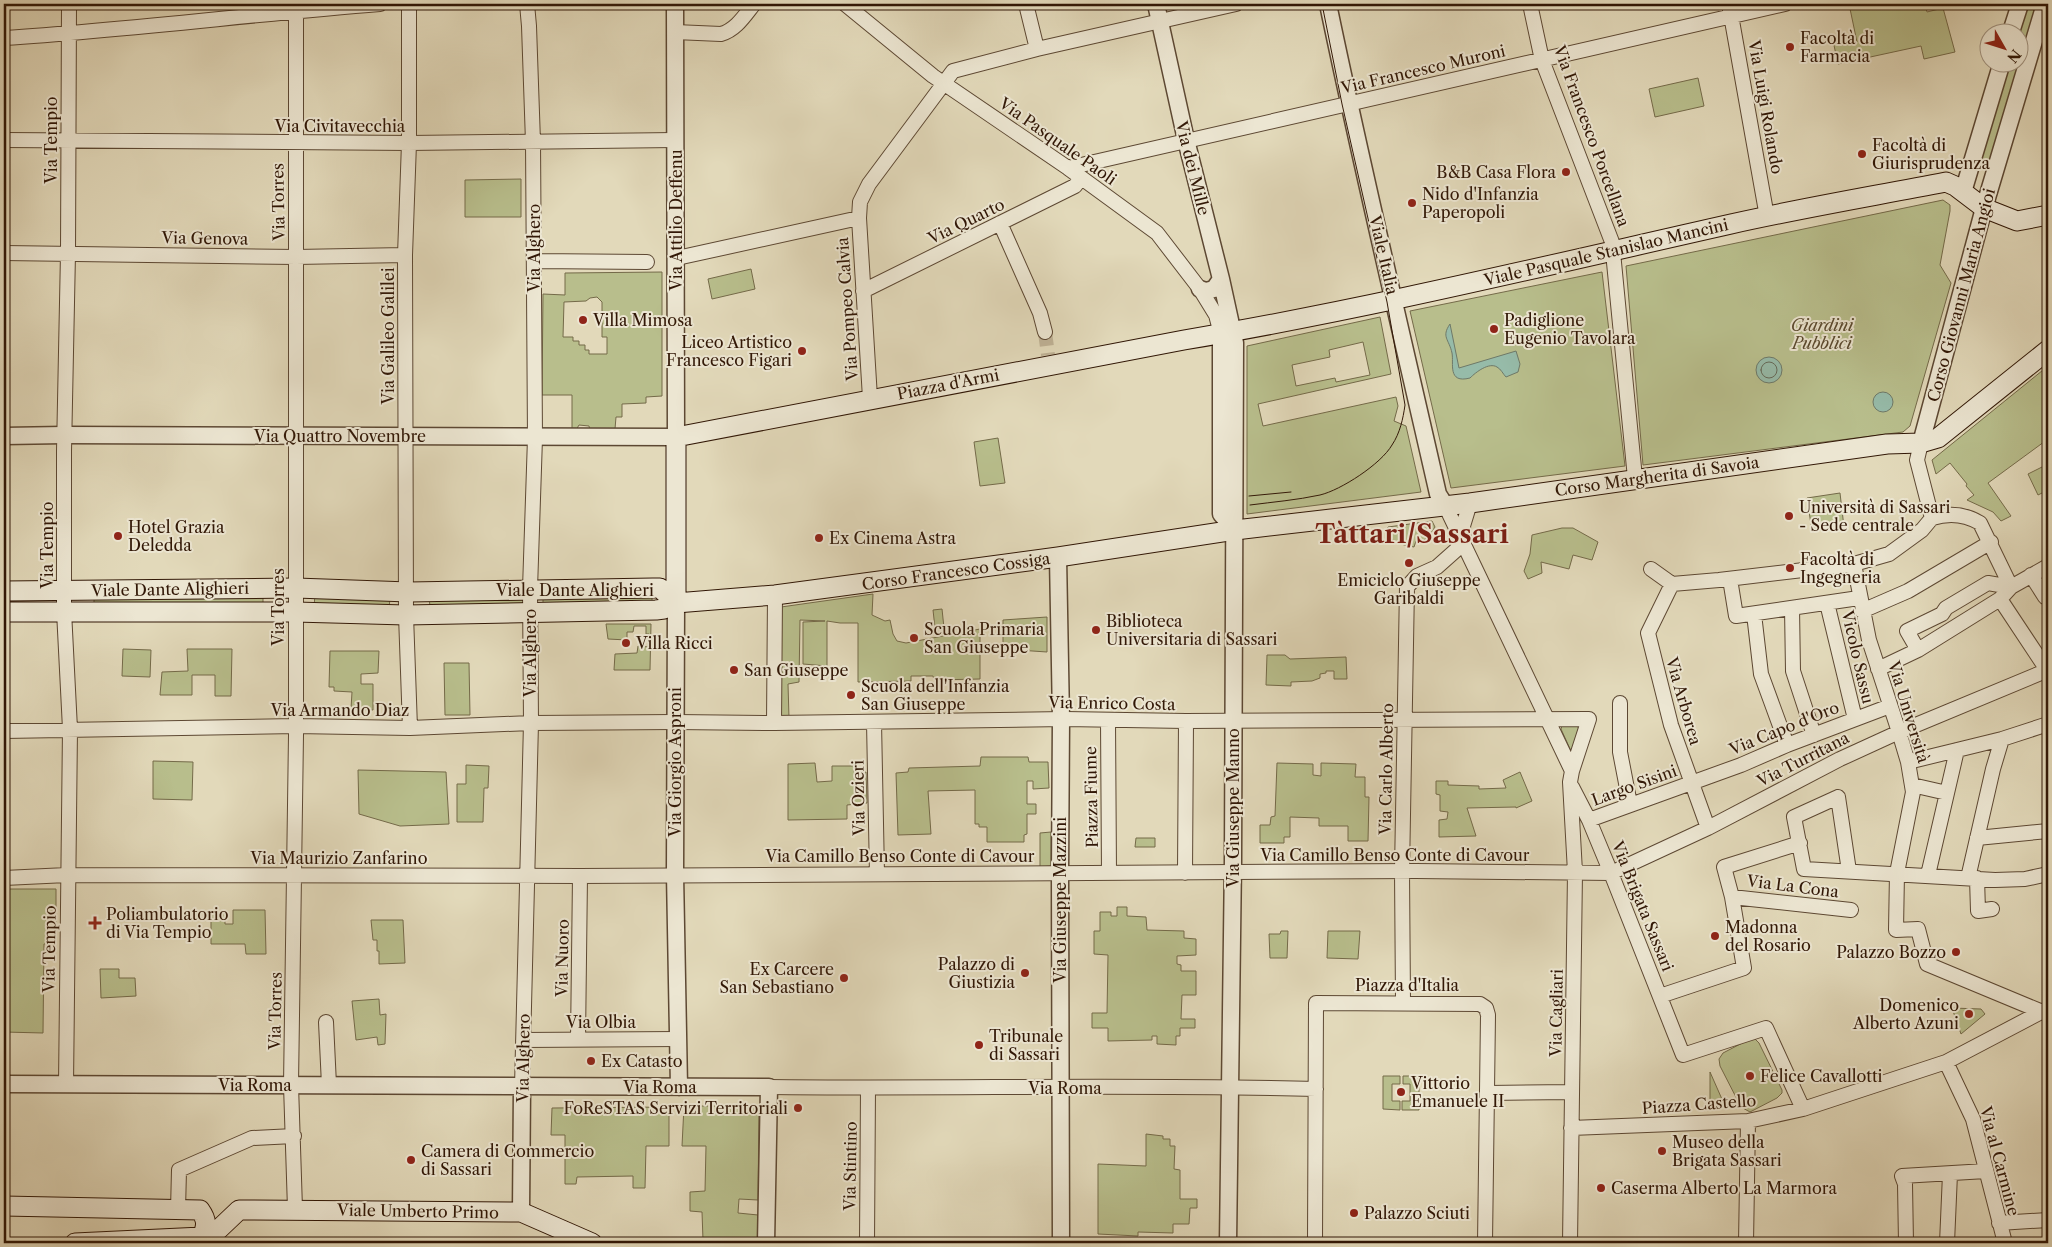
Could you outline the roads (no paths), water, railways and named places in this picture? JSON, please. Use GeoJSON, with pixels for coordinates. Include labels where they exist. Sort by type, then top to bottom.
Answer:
{"type":"FeatureCollection","features":[{"type":"Feature","properties":{"kind":"main road","name":"Viale Pasquale Stanislao Mancini"},"geometry":{"type":"LineString","coordinates":[[1227,333],[1394,300],[1768,216],[1946,182],[1984,208],[2017,221],[2048,215]]}},
{"type":"Feature","properties":{"kind":"main road","name":"Piazza d'Armi"},"geometry":{"type":"LineString","coordinates":[[676,437],[1049,360],[1227,333]]}},
{"type":"Feature","properties":{"kind":"main road","name":"Corso Margherita di Savoia"},"geometry":{"type":"LineString","coordinates":[[1235,530],[1470,502],[1887,444],[1921,442],[1938,438],[2048,350]]}},
{"type":"Feature","properties":{"kind":"main road","name":"Via Giorgio Asproni"},"geometry":{"type":"LineString","coordinates":[[676,437],[676,603]]}},
{"type":"Feature","properties":{"kind":"main road","name":"Corso Francesco Cossiga"},"geometry":{"type":"LineString","coordinates":[[676,603],[775,595],[1058,557],[1235,530]]}},
{"type":"Feature","properties":{"kind":"main road","name":"Viale Dante Alighieri"},"geometry":{"type":"LineString","coordinates":[[4,591],[296,588],[407,591],[660,588],[676,603],[664,609],[406,615],[295,612],[4,612]]}},
{"type":"Feature","properties":{"kind":"main road"},"geometry":{"type":"LineString","coordinates":[[4,1206],[200,1210],[206,1218],[206,1227],[202,1237],[75,1243]]}},
{"type":"Feature","properties":{"kind":"main road","name":"Viale Umberto Primo"},"geometry":{"type":"LineString","coordinates":[[202,1237],[219,1229],[239,1210],[521,1212],[592,1243]]}},
{"type":"Feature","properties":{"kind":"street","name":"Via Tempio"},"geometry":{"type":"LineString","coordinates":[[66,1085],[70,729],[64,611],[64,435],[68,253],[69,4]]}},
{"type":"Feature","properties":{"kind":"street"},"geometry":{"type":"LineString","coordinates":[[4,38],[68,34],[296,7],[380,4]]}},
{"type":"Feature","properties":{"kind":"street","name":"Via Galileo Galilei"},"geometry":{"type":"LineString","coordinates":[[409,4],[409,143],[405,255],[406,615],[410,728]]}},
{"type":"Feature","properties":{"kind":"street","name":"Via Alghero"},"geometry":{"type":"LineString","coordinates":[[521,1212],[534,438],[533,142],[529,26],[526,4]]}},
{"type":"Feature","properties":{"kind":"street","name":"Via Attilio Deffenu"},"geometry":{"type":"LineString","coordinates":[[675,4],[676,437]]}},
{"type":"Feature","properties":{"kind":"street"},"geometry":{"type":"LineString","coordinates":[[675,32],[721,34],[727,32],[734,27],[754,4]]}},
{"type":"Feature","properties":{"kind":"street","name":"Via Pasquale Paoli"},"geometry":{"type":"LineString","coordinates":[[845,4],[943,83],[1068,168],[1157,233],[1200,289],[1227,333]]}},
{"type":"Feature","properties":{"kind":"street"},"geometry":{"type":"LineString","coordinates":[[1026,4],[1037,49]]}},
{"type":"Feature","properties":{"kind":"street","name":"Via dei Mille"},"geometry":{"type":"LineString","coordinates":[[1156,4],[1186,140],[1221,278],[1227,333],[1221,514],[1235,530]]}},
{"type":"Feature","properties":{"kind":"street","name":"Via Pompeo Calvia"},"geometry":{"type":"LineString","coordinates":[[870,398],[859,218],[860,202],[868,184],[952,71],[1037,49],[1236,4]]}},
{"type":"Feature","properties":{"kind":"street","name":"Viale Italia"},"geometry":{"type":"LineString","coordinates":[[1328,4],[1438,494],[1445,505]]}},
{"type":"Feature","properties":{"kind":"street","name":"Via Francesco Porcellana"},"geometry":{"type":"LineString","coordinates":[[1530,4],[1542,60],[1611,239],[1635,478]]}},
{"type":"Feature","properties":{"kind":"street","name":"Via Francesco Muroni"},"geometry":{"type":"LineString","coordinates":[[1068,168],[1542,60],[1730,10],[1785,4]]}},
{"type":"Feature","properties":{"kind":"street"},"geometry":{"type":"LineString","coordinates":[[2014,22],[2020,4]]}},
{"type":"Feature","properties":{"kind":"street","name":"Corso Giovanni Maria Angioi"},"geometry":{"type":"LineString","coordinates":[[1921,442],[1984,208],[2045,4]]}},
{"type":"Feature","properties":{"kind":"street","name":"Via Torres"},"geometry":{"type":"LineString","coordinates":[[296,7],[296,726],[291,1085],[296,1209]]}},
{"type":"Feature","properties":{"kind":"street","name":"Via Luigi Rolando"},"geometry":{"type":"LineString","coordinates":[[1730,10],[1768,216]]}},
{"type":"Feature","properties":{"kind":"street","name":"Corso Giovanni Maria Angioi"},"geometry":{"type":"LineString","coordinates":[[1963,192],[1999,72]]}},
{"type":"Feature","properties":{"kind":"street","name":"Via Civitavecchia"},"geometry":{"type":"LineString","coordinates":[[4,140],[409,143],[675,140]]}},
{"type":"Feature","properties":{"kind":"street","name":"Via Quarto"},"geometry":{"type":"LineString","coordinates":[[863,291],[1075,186],[1081,178]]}},
{"type":"Feature","properties":{"kind":"street"},"geometry":{"type":"LineString","coordinates":[[677,258],[859,218]]}},
{"type":"Feature","properties":{"kind":"street"},"geometry":{"type":"LineString","coordinates":[[1000,223],[1040,313],[1045,332]]}},
{"type":"Feature","properties":{"kind":"street","name":"Via Genova"},"geometry":{"type":"LineString","coordinates":[[4,253],[296,258],[405,255]]}},
{"type":"Feature","properties":{"kind":"street"},"geometry":{"type":"LineString","coordinates":[[534,261],[647,262]]}},
{"type":"Feature","properties":{"kind":"street"},"geometry":{"type":"LineString","coordinates":[[1200,289],[1206,291],[1214,289],[1221,278]]}},
{"type":"Feature","properties":{"kind":"street","name":"Via Quattro Novembre"},"geometry":{"type":"LineString","coordinates":[[4,436],[676,437]]}},
{"type":"Feature","properties":{"kind":"street"},"geometry":{"type":"LineString","coordinates":[[1921,442],[1917,460],[1932,518]]}},
{"type":"Feature","properties":{"kind":"street"},"geometry":{"type":"LineString","coordinates":[[1464,543],[1463,526],[1470,502]]}},
{"type":"Feature","properties":{"kind":"street"},"geometry":{"type":"LineString","coordinates":[[1445,505],[1464,543]]}},
{"type":"Feature","properties":{"kind":"street"},"geometry":{"type":"LineString","coordinates":[[1651,569],[1672,584],[1725,580],[1854,564],[1889,554],[1922,530],[1932,518],[1944,514],[1976,520],[1984,526],[2011,587]]}},
{"type":"Feature","properties":{"kind":"street","name":"Via Giuseppe Manno"},"geometry":{"type":"LineString","coordinates":[[1228,1243],[1235,530]]}},
{"type":"Feature","properties":{"kind":"street"},"geometry":{"type":"LineString","coordinates":[[1725,580],[1736,616],[1826,602],[1861,604],[1914,588],[1991,542]]}},
{"type":"Feature","properties":{"kind":"street","name":"Via Brigata Sassari"},"geometry":{"type":"LineString","coordinates":[[1464,543],[1548,719],[1612,873],[1683,1055],[1766,1028],[1803,1109]]}},
{"type":"Feature","properties":{"kind":"street","name":"Via Carlo Alberto"},"geometry":{"type":"LineString","coordinates":[[1403,1002],[1402,871],[1407,588],[1412,581],[1437,567],[1464,543]]}},
{"type":"Feature","properties":{"kind":"street","name":"Via Giuseppe Mazzini"},"geometry":{"type":"LineString","coordinates":[[1058,557],[1061,719],[1061,1243]]}},
{"type":"Feature","properties":{"kind":"street","name":"Via Università"},"geometry":{"type":"LineString","coordinates":[[1854,564],[1869,640],[1900,732],[1913,792],[1897,873],[1896,930],[1918,929],[1927,964],[2044,1010]]}},
{"type":"Feature","properties":{"kind":"street"},"geometry":{"type":"LineString","coordinates":[[1878,669],[1918,650],[2000,599],[2011,587],[2048,566]]}},
{"type":"Feature","properties":{"kind":"street"},"geometry":{"type":"LineString","coordinates":[[2032,575],[2045,597],[2048,594]]}},
{"type":"Feature","properties":{"kind":"street"},"geometry":{"type":"LineString","coordinates":[[1918,650],[1907,631],[1942,614],[1946,608],[1988,583],[2011,587]]}},
{"type":"Feature","properties":{"kind":"street","name":"Via Arborea"},"geometry":{"type":"LineString","coordinates":[[1672,584],[1648,633],[1671,725],[1708,828]]}},
{"type":"Feature","properties":{"kind":"street"},"geometry":{"type":"LineString","coordinates":[[774,723],[775,595]]}},
{"type":"Feature","properties":{"kind":"street"},"geometry":{"type":"LineString","coordinates":[[2000,599],[2048,670]]}},
{"type":"Feature","properties":{"kind":"street","name":"Vicolo Sassu"},"geometry":{"type":"LineString","coordinates":[[1826,602],[1855,720]]}},
{"type":"Feature","properties":{"kind":"street","name":"Via Giorgio Asproni"},"geometry":{"type":"LineString","coordinates":[[676,603],[675,874],[679,1087]]}},
{"type":"Feature","properties":{"kind":"street"},"geometry":{"type":"LineString","coordinates":[[1792,608],[1793,671],[1814,735]]}},
{"type":"Feature","properties":{"kind":"street"},"geometry":{"type":"LineString","coordinates":[[1754,614],[1761,674],[1787,745]]}},
{"type":"Feature","properties":{"kind":"street"},"geometry":{"type":"LineString","coordinates":[[1930,620],[1940,636]]}},
{"type":"Feature","properties":{"kind":"street","name":"Via Turritana"},"geometry":{"type":"LineString","coordinates":[[1575,872],[1612,873],[1708,828],[1840,759],[2048,670]]}},
{"type":"Feature","properties":{"kind":"street"},"geometry":{"type":"LineString","coordinates":[[1620,703],[1620,752],[1630,804]]}},
{"type":"Feature","properties":{"kind":"street","name":"Via Capo d'Oro"},"geometry":{"type":"LineString","coordinates":[[1691,782],[1741,765],[1787,745],[1890,706]]}},
{"type":"Feature","properties":{"kind":"street","name":"Via Enrico Costa"},"geometry":{"type":"LineString","coordinates":[[676,722],[774,723],[1061,719],[1186,721],[1548,719]]}},
{"type":"Feature","properties":{"kind":"street"},"geometry":{"type":"LineString","coordinates":[[1548,719],[1589,719],[1571,777]]}},
{"type":"Feature","properties":{"kind":"street","name":"Piazza Fiume"},"geometry":{"type":"LineString","coordinates":[[1108,720],[1110,873]]}},
{"type":"Feature","properties":{"kind":"street"},"geometry":{"type":"LineString","coordinates":[[1184,873],[1186,721]]}},
{"type":"Feature","properties":{"kind":"street","name":"Via Armando Diaz"},"geometry":{"type":"LineString","coordinates":[[4,730],[296,726],[410,728],[530,723],[676,722]]}},
{"type":"Feature","properties":{"kind":"street","name":"Via Ozieri"},"geometry":{"type":"LineString","coordinates":[[874,722],[877,874]]}},
{"type":"Feature","properties":{"kind":"street"},"geometry":{"type":"LineString","coordinates":[[1908,762],[2002,739],[2048,724]]}},
{"type":"Feature","properties":{"kind":"street"},"geometry":{"type":"LineString","coordinates":[[1992,909],[1978,911],[1972,878],[1977,838],[2002,739]]}},
{"type":"Feature","properties":{"kind":"street"},"geometry":{"type":"LineString","coordinates":[[1928,875],[1957,750]]}},
{"type":"Feature","properties":{"kind":"street","name":"Via Cagliari"},"geometry":{"type":"LineString","coordinates":[[1570,1243],[1575,872],[1571,777]]}},
{"type":"Feature","properties":{"kind":"street","name":"Largo Sisini"},"geometry":{"type":"LineString","coordinates":[[1589,820],[1691,782]]}},
{"type":"Feature","properties":{"kind":"street"},"geometry":{"type":"LineString","coordinates":[[1912,785],[1947,793]]}},
{"type":"Feature","properties":{"kind":"street"},"geometry":{"type":"LineString","coordinates":[[1849,871],[1838,797],[1794,817],[1804,869],[1972,878],[2025,878],[2048,874]]}},
{"type":"Feature","properties":{"kind":"street"},"geometry":{"type":"LineString","coordinates":[[1977,838],[2048,830]]}},
{"type":"Feature","properties":{"kind":"street"},"geometry":{"type":"LineString","coordinates":[[1660,996],[1744,968],[1732,897],[1724,867],[1800,843]]}},
{"type":"Feature","properties":{"kind":"street","name":"Via Camillo Benso Conte di Cavour"},"geometry":{"type":"LineString","coordinates":[[675,874],[1575,872]]}},
{"type":"Feature","properties":{"kind":"street","name":"Via Maurizio Zanfarino"},"geometry":{"type":"LineString","coordinates":[[4,878],[67,875],[580,876],[675,874]]}},
{"type":"Feature","properties":{"kind":"street","name":"Via Nuoro"},"geometry":{"type":"LineString","coordinates":[[578,1040],[580,876]]}},
{"type":"Feature","properties":{"kind":"street","name":"Via La Cona"},"geometry":{"type":"LineString","coordinates":[[1732,897],[1851,910]]}},
{"type":"Feature","properties":{"kind":"street","name":"Piazza d'Italia"},"geometry":{"type":"LineString","coordinates":[[1315,1243],[1316,1003],[1403,1002],[1480,1004],[1486,1008],[1488,1015],[1488,1093],[1485,1243]]}},
{"type":"Feature","properties":{"kind":"street","name":"Piazza Castello"},"geometry":{"type":"LineString","coordinates":[[1571,1128],[1748,1121],[1803,1109],[1946,1062],[2044,1010]]}},
{"type":"Feature","properties":{"kind":"street"},"geometry":{"type":"LineString","coordinates":[[326,1022],[329,1085]]}},
{"type":"Feature","properties":{"kind":"street","name":"Via Olbia"},"geometry":{"type":"LineString","coordinates":[[523,1040],[679,1039]]}},
{"type":"Feature","properties":{"kind":"street","name":"Via al Carmine"},"geometry":{"type":"LineString","coordinates":[[1946,1062],[1974,1119],[2004,1243]]}},
{"type":"Feature","properties":{"kind":"street","name":"Via Roma"},"geometry":{"type":"LineString","coordinates":[[4,1084],[868,1088],[1230,1087],[1316,1089]]}},
{"type":"Feature","properties":{"kind":"street"},"geometry":{"type":"LineString","coordinates":[[766,1243],[769,1087]]}},
{"type":"Feature","properties":{"kind":"street","name":"Via Stintino"},"geometry":{"type":"LineString","coordinates":[[867,1243],[868,1088]]}},
{"type":"Feature","properties":{"kind":"street"},"geometry":{"type":"LineString","coordinates":[[1488,1093],[1572,1092]]}},
{"type":"Feature","properties":{"kind":"street"},"geometry":{"type":"LineString","coordinates":[[1746,1243],[1748,1121]]}},
{"type":"Feature","properties":{"kind":"street"},"geometry":{"type":"LineString","coordinates":[[178,1210],[178,1170],[252,1138],[294,1136]]}},
{"type":"Feature","properties":{"kind":"street"},"geometry":{"type":"LineString","coordinates":[[1906,1243],[1905,1184],[1902,1176],[1986,1171]]}},
{"type":"Feature","properties":{"kind":"street"},"geometry":{"type":"LineString","coordinates":[[1947,1243],[1950,1174]]}},
{"type":"Feature","properties":{"kind":"street"},"geometry":{"type":"LineString","coordinates":[[1999,1223],[2048,1220]]}},
{"type":"Feature","properties":{"kind":"water"},"geometry":{"type":"Polygon","coordinates":[[[1450,324],[1459,368],[1516,351],[1520,364],[1518,372],[1506,377],[1498,368],[1490,366],[1470,378],[1458,378],[1453,372],[1452,353],[1446,335],[1450,324]]]}},
{"type":"Feature","properties":{"kind":"water"},"geometry":{"type":"Polygon","coordinates":[[[1769,357],[1778,361],[1782,370],[1778,379],[1769,383],[1760,379],[1756,370],[1760,361],[1769,357]]]}},
{"type":"Feature","properties":{"kind":"water"},"geometry":{"type":"Polygon","coordinates":[[[1879,392],[1887,392],[1893,398],[1893,406],[1887,412],[1879,412],[1873,406],[1873,398],[1879,392]]]}},
{"type":"Feature","properties":{"kind":"tunnel"},"geometry":{"type":"LineString","coordinates":[[1045,332],[1048,355]]}},
{"type":"Feature","properties":{"kind":"tram line"},"geometry":{"type":"LineString","coordinates":[[1250,505],[1320,495],[1339,488],[1360,475],[1379,460],[1392,445],[1401,426],[1405,405],[1387,302],[1342,104],[1322,4]]}},
{"type":"Feature","properties":{"kind":"tram line"},"geometry":{"type":"LineString","coordinates":[[1249,496],[1291,492]]}},
{"type":"Feature","properties":{"kind":"place","name":"Facoltà di Farmacia"},"geometry":{"type":"Point","coordinates":[1790,47]}},
{"type":"Feature","properties":{"kind":"place","name":"Facoltà di Giurisprudenza"},"geometry":{"type":"Point","coordinates":[1862,154]}},
{"type":"Feature","properties":{"kind":"place","name":"B&B Casa Flora"},"geometry":{"type":"Point","coordinates":[1566,172]}},
{"type":"Feature","properties":{"kind":"place","name":"Nido d'Infanzia Paperopoli"},"geometry":{"type":"Point","coordinates":[1412,203]}},
{"type":"Feature","properties":{"kind":"place","name":"Villa Mimosa"},"geometry":{"type":"Point","coordinates":[583,320]}},
{"type":"Feature","properties":{"kind":"place","name":"Padiglione Eugenio Tavolara"},"geometry":{"type":"Point","coordinates":[1494,329]}},
{"type":"Feature","properties":{"kind":"place","name":"Liceo Artistico Francesco Figari"},"geometry":{"type":"Point","coordinates":[802,351]}},
{"type":"Feature","properties":{"kind":"place","name":"Università di Sassari - Sede centrale"},"geometry":{"type":"Point","coordinates":[1789,516]}},
{"type":"Feature","properties":{"kind":"place","name":"Hotel Grazia Deledda"},"geometry":{"type":"Point","coordinates":[118,536]}},
{"type":"Feature","properties":{"kind":"place","name":"Ex Cinema Astra"},"geometry":{"type":"Point","coordinates":[819,538]}},
{"type":"Feature","properties":{"kind":"place","name":"Emiciclo Giuseppe Garibaldi"},"geometry":{"type":"Point","coordinates":[1409,563]}},
{"type":"Feature","properties":{"kind":"place","name":"Facoltà di Ingegneria"},"geometry":{"type":"Point","coordinates":[1790,568]}},
{"type":"Feature","properties":{"kind":"place","name":"Biblioteca Universitaria di Sassari"},"geometry":{"type":"Point","coordinates":[1096,630]}},
{"type":"Feature","properties":{"kind":"place","name":"Scuola Primaria San Giuseppe"},"geometry":{"type":"Point","coordinates":[914,638]}},
{"type":"Feature","properties":{"kind":"place","name":"Villa Ricci"},"geometry":{"type":"Point","coordinates":[626,643]}},
{"type":"Feature","properties":{"kind":"place","name":"San Giuseppe"},"geometry":{"type":"Point","coordinates":[734,670]}},
{"type":"Feature","properties":{"kind":"place","name":"Scuola dell'Infanzia San Giuseppe"},"geometry":{"type":"Point","coordinates":[851,695]}},
{"type":"Feature","properties":{"kind":"place","name":"Poliambulatorio di Via Tempio"},"geometry":{"type":"Point","coordinates":[95,923]}},
{"type":"Feature","properties":{"kind":"place","name":"Madonna del Rosario"},"geometry":{"type":"Point","coordinates":[1715,936]}},
{"type":"Feature","properties":{"kind":"place","name":"Palazzo Bozzo"},"geometry":{"type":"Point","coordinates":[1956,952]}},
{"type":"Feature","properties":{"kind":"place","name":"Palazzo di Giustizia"},"geometry":{"type":"Point","coordinates":[1025,973]}},
{"type":"Feature","properties":{"kind":"place","name":"Ex Carcere San Sebastiano"},"geometry":{"type":"Point","coordinates":[844,978]}},
{"type":"Feature","properties":{"kind":"place","name":"Domenico Alberto Azuni"},"geometry":{"type":"Point","coordinates":[1969,1014]}},
{"type":"Feature","properties":{"kind":"place","name":"Tribunale di Sassari"},"geometry":{"type":"Point","coordinates":[979,1045]}},
{"type":"Feature","properties":{"kind":"place","name":"Ex Catasto"},"geometry":{"type":"Point","coordinates":[591,1061]}},
{"type":"Feature","properties":{"kind":"place","name":"Felice Cavallotti"},"geometry":{"type":"Point","coordinates":[1750,1076]}},
{"type":"Feature","properties":{"kind":"place","name":"Vittorio Emanuele II"},"geometry":{"type":"Point","coordinates":[1401,1092]}},
{"type":"Feature","properties":{"kind":"place","name":"FoReSTAS Servizi Territoriali"},"geometry":{"type":"Point","coordinates":[798,1108]}},
{"type":"Feature","properties":{"kind":"place","name":"Museo della Brigata Sassari"},"geometry":{"type":"Point","coordinates":[1662,1151]}},
{"type":"Feature","properties":{"kind":"place","name":"Camera di Commercio di Sassari"},"geometry":{"type":"Point","coordinates":[411,1160]}},
{"type":"Feature","properties":{"kind":"place","name":"Caserma Alberto La Marmora"},"geometry":{"type":"Point","coordinates":[1601,1188]}},
{"type":"Feature","properties":{"kind":"place","name":"Palazzo Sciuti"},"geometry":{"type":"Point","coordinates":[1354,1213]}},
{"type":"Feature","properties":{"kind":"district","name":"Tàttari/Sassari"},"geometry":{"type":"Point","coordinates":[1412,534]}},
{"type":"Feature","properties":{"kind":"park label","name":"Giardini Pubblici"},"geometry":{"type":"Point","coordinates":[1822,334]}}]}
